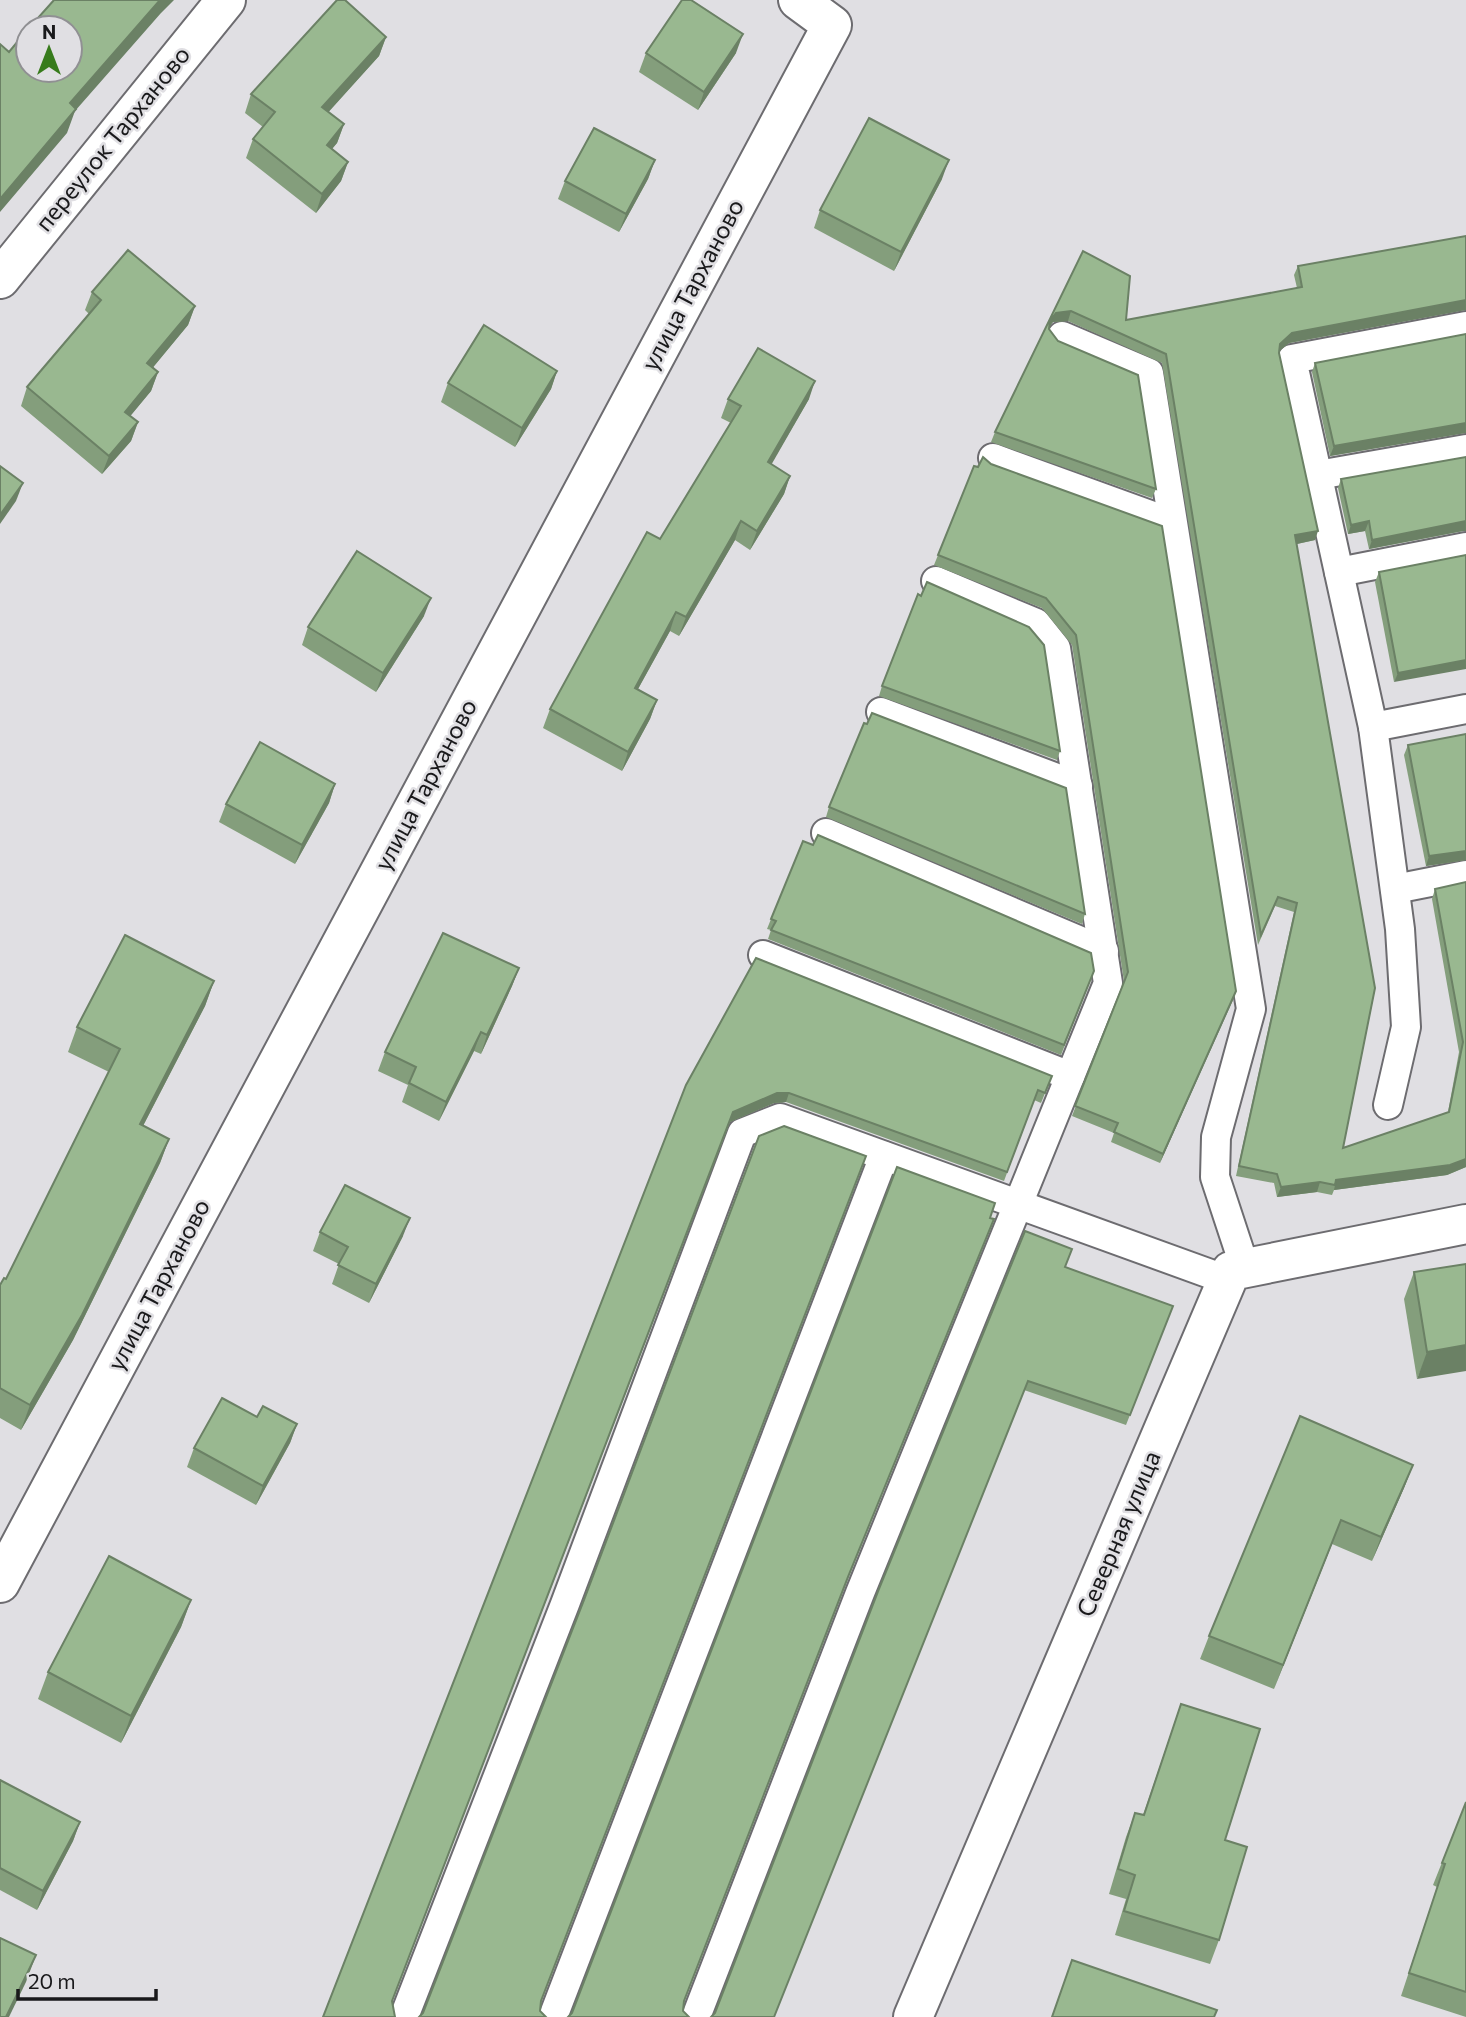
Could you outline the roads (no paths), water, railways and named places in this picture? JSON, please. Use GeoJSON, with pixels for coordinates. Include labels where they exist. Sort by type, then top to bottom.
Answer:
{"type":"FeatureCollection","features":[{"type":"Feature","properties":{"kind":"street","name":"переулок Тарханово"},"geometry":{"type":"LineString","coordinates":[[0,279],[226,0]]}},
{"type":"Feature","properties":{"kind":"street","name":"улица Тарханово"},"geometry":{"type":"LineString","coordinates":[[0,1583],[832,25],[798,0]]}},
{"type":"Feature","properties":{"kind":"street"},"geometry":{"type":"LineString","coordinates":[[1236,1274],[1466,1224]]}},
{"type":"Feature","properties":{"kind":"street","name":"Северная улица"},"geometry":{"type":"LineString","coordinates":[[913,2017],[1236,1274]]}},
{"type":"Feature","properties":{"kind":"lane"},"geometry":{"type":"LineString","coordinates":[[1388,1105],[1406,1027],[1395,889],[1373,727],[1292,359],[1466,326]]}},
{"type":"Feature","properties":{"kind":"lane"},"geometry":{"type":"LineString","coordinates":[[404,2017],[565,1604],[742,1133],[780,1118],[1017,1204],[1236,1274],[1215,1177],[1216,1138],[1251,1009],[1149,373],[1062,336]]}},
{"type":"Feature","properties":{"kind":"lane"},"geometry":{"type":"LineString","coordinates":[[1318,475],[1466,449]]}},
{"type":"Feature","properties":{"kind":"lane"},"geometry":{"type":"LineString","coordinates":[[993,458],[1172,523]]}},
{"type":"Feature","properties":{"kind":"lane"},"geometry":{"type":"LineString","coordinates":[[1339,572],[1466,548]]}},
{"type":"Feature","properties":{"kind":"lane"},"geometry":{"type":"LineString","coordinates":[[696,2017],[860,1593],[1108,983],[1056,648],[1037,623],[936,581]]}},
{"type":"Feature","properties":{"kind":"lane"},"geometry":{"type":"LineString","coordinates":[[1373,727],[1466,709]]}},
{"type":"Feature","properties":{"kind":"lane"},"geometry":{"type":"LineString","coordinates":[[881,712],[1078,786]]}},
{"type":"Feature","properties":{"kind":"lane"},"geometry":{"type":"LineString","coordinates":[[826,833],[1104,951]]}},
{"type":"Feature","properties":{"kind":"lane"},"geometry":{"type":"LineString","coordinates":[[1395,889],[1466,875]]}},
{"type":"Feature","properties":{"kind":"lane"},"geometry":{"type":"LineString","coordinates":[[763,955],[1070,1076]]}},
{"type":"Feature","properties":{"kind":"lane"},"geometry":{"type":"LineString","coordinates":[[553,2017],[884,1156]]}}]}
